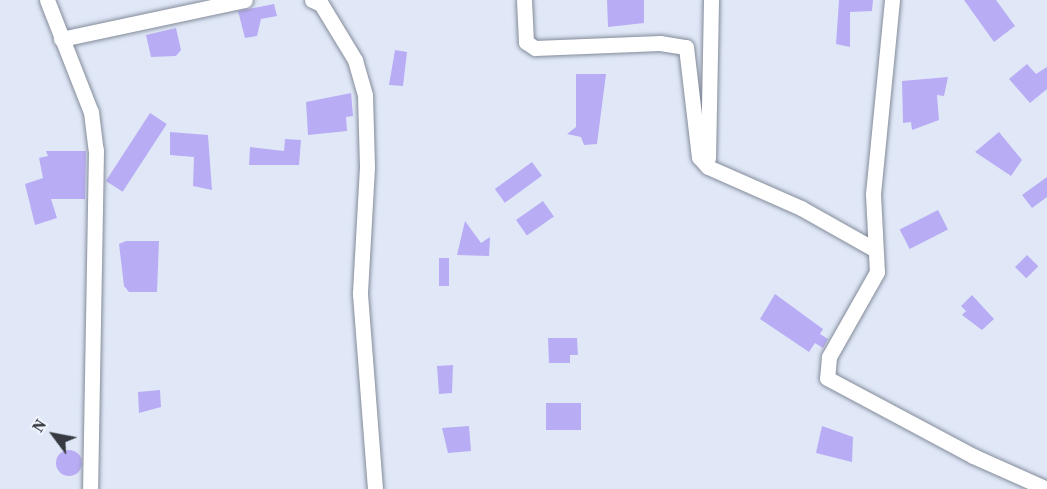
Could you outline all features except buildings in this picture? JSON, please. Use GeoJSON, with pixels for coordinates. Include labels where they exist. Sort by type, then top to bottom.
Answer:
{"type":"FeatureCollection","features":[{"type":"Feature","properties":{"kind":"street"},"geometry":{"type":"LineString","coordinates":[[47,0],[91,112],[96,150],[90,489]]}},
{"type":"Feature","properties":{"kind":"street"},"geometry":{"type":"LineString","coordinates":[[61,39],[245,0]]}},
{"type":"Feature","properties":{"kind":"street"},"geometry":{"type":"LineString","coordinates":[[312,0],[321,4],[355,60],[365,94],[360,294],[375,489]]}},
{"type":"Feature","properties":{"kind":"street"},"geometry":{"type":"LineString","coordinates":[[524,0],[525,42],[534,48],[660,43],[686,47],[699,157],[708,167],[801,208],[872,248]]}},
{"type":"Feature","properties":{"kind":"street"},"geometry":{"type":"LineString","coordinates":[[708,167],[711,0]]}},
{"type":"Feature","properties":{"kind":"street"},"geometry":{"type":"LineString","coordinates":[[892,0],[872,248],[877,272],[830,357],[827,378],[973,456],[1047,489]]}}]}
